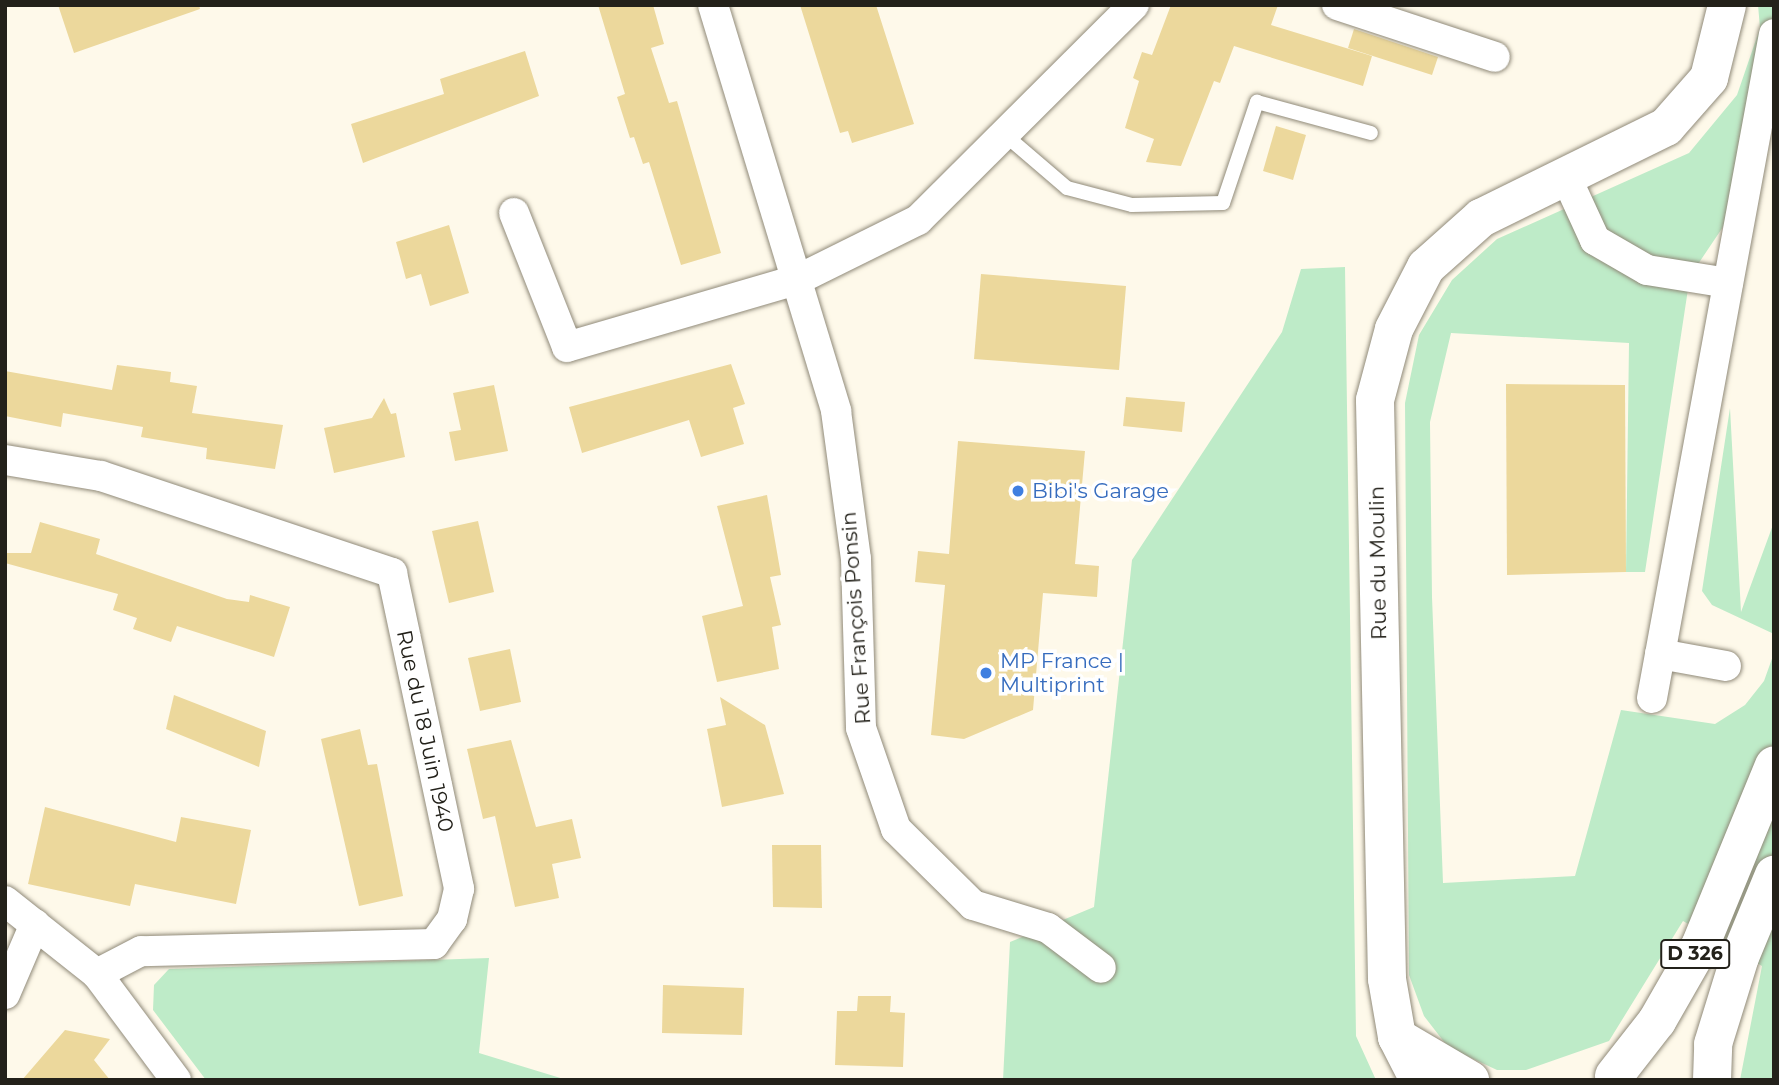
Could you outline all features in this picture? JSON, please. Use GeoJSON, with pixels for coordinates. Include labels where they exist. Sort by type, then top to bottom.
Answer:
{"type":"FeatureCollection","features":[{"type":"Feature","properties":{"kind":"main road","name":"Rue du Moulin"},"geometry":{"type":"LineString","coordinates":[[1419,1080],[1396,1037],[1387,979],[1375,400],[1394,329],[1426,267],[1481,218],[1567,179],[1666,127],[1709,78],[1727,5]]}},
{"type":"Feature","properties":{"kind":"main road","name":"D 326"},"geometry":{"type":"LineString","coordinates":[[1607,1078],[1657,1021],[1700,946],[1774,766]]}},
{"type":"Feature","properties":{"kind":"main road"},"geometry":{"type":"LineString","coordinates":[[1712,1080],[1717,1031],[1774,875]]}},
{"type":"Feature","properties":{"kind":"main road"},"geometry":{"type":"LineString","coordinates":[[1396,1037],[1470,1080]]}},
{"type":"Feature","properties":{"kind":"main road"},"geometry":{"type":"LineString","coordinates":[[1607,1078],[1651,1080]]}},
{"type":"Feature","properties":{"kind":"street","name":"Rue François Ponsin"},"geometry":{"type":"LineString","coordinates":[[713,5],[799,279],[836,411],[856,559],[861,728],[896,829],[973,905],[1048,928],[1101,968]]}},
{"type":"Feature","properties":{"kind":"street"},"geometry":{"type":"LineString","coordinates":[[514,213],[566,347],[799,279],[918,220],[1134,5]]}},
{"type":"Feature","properties":{"kind":"street"},"geometry":{"type":"LineString","coordinates":[[1337,5],[1495,57]]}},
{"type":"Feature","properties":{"kind":"street"},"geometry":{"type":"LineString","coordinates":[[1652,698],[1774,34]]}},
{"type":"Feature","properties":{"kind":"street"},"geometry":{"type":"LineString","coordinates":[[1567,179],[1595,240],[1647,270],[1728,283]]}},
{"type":"Feature","properties":{"kind":"street","name":"Rue du 18 Juin 1940"},"geometry":{"type":"LineString","coordinates":[[5,460],[101,476],[392,573],[458,889],[452,919],[434,944],[141,951],[97,974]]}},
{"type":"Feature","properties":{"kind":"street"},"geometry":{"type":"LineString","coordinates":[[1660,654],[1726,666]]}},
{"type":"Feature","properties":{"kind":"street"},"geometry":{"type":"LineString","coordinates":[[5,901],[97,974],[176,1080]]}},
{"type":"Feature","properties":{"kind":"street"},"geometry":{"type":"LineString","coordinates":[[5,994],[35,924]]}},
{"type":"Feature","properties":{"kind":"lane"},"geometry":{"type":"LineString","coordinates":[[1004,134],[1067,188],[1132,205],[1223,203],[1257,102],[1371,133]]}},
{"type":"Feature","properties":{"kind":"green space"},"geometry":{"type":"Polygon","coordinates":[[[1758,5],[1774,5],[1774,34],[1725,224],[1690,276],[1645,572],[1626,572],[1629,343],[1451,333],[1430,422],[1432,597],[1443,883],[1575,876],[1621,710],[1715,724],[1745,705],[1764,681],[1774,653],[1774,1080],[1740,1080],[1762,966],[1683,921],[1609,1041],[1526,1070],[1497,1070],[1448,1047],[1424,1016],[1409,975],[1405,403],[1419,335],[1452,280],[1497,239],[1689,153],[1737,95],[1760,28],[1758,5]]]}},
{"type":"Feature","properties":{"kind":"green space"},"geometry":{"type":"Polygon","coordinates":[[[1345,267],[1356,1036],[1376,1080],[1003,1080],[1010,942],[1094,907],[1132,560],[1282,332],[1301,269],[1345,267]]]}},
{"type":"Feature","properties":{"kind":"green space"},"geometry":{"type":"Polygon","coordinates":[[[1730,408],[1741,612],[1774,522],[1774,634],[1712,605],[1702,591],[1730,408]]]}},
{"type":"Feature","properties":{"kind":"green space"},"geometry":{"type":"Polygon","coordinates":[[[489,958],[479,1053],[567,1080],[206,1080],[153,1010],[154,985],[169,969],[489,958]]]}},
{"type":"Feature","properties":{"kind":"building"},"geometry":{"type":"Polygon","coordinates":[[[58,5],[199,5],[200,9],[74,53],[58,5]]]}},
{"type":"Feature","properties":{"kind":"building"},"geometry":{"type":"Polygon","coordinates":[[[598,5],[653,5],[664,44],[651,48],[669,103],[677,101],[721,253],[681,265],[649,162],[643,164],[634,137],[630,138],[617,97],[625,94],[598,5]]]}},
{"type":"Feature","properties":{"kind":"building"},"geometry":{"type":"Polygon","coordinates":[[[800,5],[876,5],[914,124],[852,143],[848,131],[840,133],[800,5]]]}},
{"type":"Feature","properties":{"kind":"building"},"geometry":{"type":"Polygon","coordinates":[[[1171,5],[1278,5],[1271,25],[1372,56],[1363,86],[1234,46],[1220,83],[1214,81],[1181,166],[1146,162],[1154,139],[1125,128],[1139,81],[1133,78],[1142,52],[1152,55],[1171,5]]]}},
{"type":"Feature","properties":{"kind":"building"},"geometry":{"type":"Polygon","coordinates":[[[1354,29],[1438,57],[1432,75],[1348,48],[1354,29]]]}},
{"type":"Feature","properties":{"kind":"building"},"geometry":{"type":"Polygon","coordinates":[[[525,51],[539,96],[363,163],[351,124],[444,94],[440,79],[525,51]]]}},
{"type":"Feature","properties":{"kind":"building"},"geometry":{"type":"Polygon","coordinates":[[[1276,126],[1306,135],[1293,180],[1263,171],[1276,126]]]}},
{"type":"Feature","properties":{"kind":"building"},"geometry":{"type":"Polygon","coordinates":[[[449,225],[469,293],[430,306],[421,274],[406,279],[396,242],[449,225]]]}},
{"type":"Feature","properties":{"kind":"building"},"geometry":{"type":"Polygon","coordinates":[[[981,274],[1126,286],[1119,370],[974,359],[981,274]]]}},
{"type":"Feature","properties":{"kind":"building"},"geometry":{"type":"Polygon","coordinates":[[[731,364],[745,404],[733,408],[744,444],[701,457],[689,420],[582,453],[569,407],[731,364]]]}},
{"type":"Feature","properties":{"kind":"building"},"geometry":{"type":"Polygon","coordinates":[[[117,365],[171,372],[170,382],[197,386],[192,413],[283,425],[275,469],[206,459],[207,448],[141,437],[143,427],[63,413],[61,427],[5,416],[5,371],[112,390],[117,365]]]}},
{"type":"Feature","properties":{"kind":"building"},"geometry":{"type":"Polygon","coordinates":[[[1506,384],[1625,385],[1626,572],[1507,575],[1506,384]]]}},
{"type":"Feature","properties":{"kind":"building"},"geometry":{"type":"Polygon","coordinates":[[[494,385],[508,451],[455,461],[449,432],[461,430],[453,393],[494,385]]]}},
{"type":"Feature","properties":{"kind":"building"},"geometry":{"type":"Polygon","coordinates":[[[1126,397],[1185,402],[1182,432],[1123,426],[1126,397]]]}},
{"type":"Feature","properties":{"kind":"building"},"geometry":{"type":"Polygon","coordinates":[[[384,398],[391,414],[396,413],[405,457],[334,473],[324,428],[372,418],[384,398]]]}},
{"type":"Feature","properties":{"kind":"building"},"geometry":{"type":"Polygon","coordinates":[[[958,441],[1085,451],[1075,564],[1099,566],[1097,597],[1043,593],[1033,710],[964,739],[931,735],[945,585],[915,582],[918,551],[949,554],[958,441]]]}},
{"type":"Feature","properties":{"kind":"building"},"geometry":{"type":"Polygon","coordinates":[[[767,495],[781,575],[770,577],[781,625],[772,627],[779,669],[717,682],[702,616],[743,606],[717,506],[767,495]]]}},
{"type":"Feature","properties":{"kind":"building"},"geometry":{"type":"Polygon","coordinates":[[[478,521],[494,592],[449,603],[432,531],[478,521]]]}},
{"type":"Feature","properties":{"kind":"building"},"geometry":{"type":"Polygon","coordinates":[[[40,522],[100,539],[96,554],[227,599],[249,602],[250,595],[290,607],[274,657],[177,626],[171,642],[133,629],[137,618],[113,610],[118,594],[5,563],[5,553],[31,553],[40,522]]]}},
{"type":"Feature","properties":{"kind":"building"},"geometry":{"type":"Polygon","coordinates":[[[510,649],[521,702],[480,711],[468,658],[510,649]]]}},
{"type":"Feature","properties":{"kind":"building"},"geometry":{"type":"Polygon","coordinates":[[[174,695],[266,731],[259,767],[166,729],[174,695]]]}},
{"type":"Feature","properties":{"kind":"building"},"geometry":{"type":"Polygon","coordinates":[[[720,697],[765,725],[784,794],[722,807],[707,729],[726,725],[720,697]]]}},
{"type":"Feature","properties":{"kind":"building"},"geometry":{"type":"Polygon","coordinates":[[[360,729],[368,765],[377,764],[403,896],[359,906],[321,739],[360,729]]]}},
{"type":"Feature","properties":{"kind":"building"},"geometry":{"type":"Polygon","coordinates":[[[511,740],[536,827],[572,819],[581,858],[552,864],[559,898],[515,907],[495,816],[483,819],[467,749],[511,740]]]}},
{"type":"Feature","properties":{"kind":"building"},"geometry":{"type":"Polygon","coordinates":[[[45,807],[176,842],[181,817],[251,830],[236,904],[135,884],[130,906],[28,884],[45,807]]]}},
{"type":"Feature","properties":{"kind":"building"},"geometry":{"type":"Polygon","coordinates":[[[772,845],[821,845],[822,908],[773,907],[772,845]]]}},
{"type":"Feature","properties":{"kind":"building"},"geometry":{"type":"Polygon","coordinates":[[[663,985],[744,988],[742,1035],[662,1033],[663,985]]]}},
{"type":"Feature","properties":{"kind":"building"},"geometry":{"type":"Polygon","coordinates":[[[858,996],[891,996],[890,1012],[905,1013],[903,1067],[835,1065],[837,1011],[857,1011],[858,996]]]}},
{"type":"Feature","properties":{"kind":"building"},"geometry":{"type":"Polygon","coordinates":[[[65,1030],[110,1039],[94,1060],[110,1080],[22,1080],[65,1030]]]}},
{"type":"Feature","properties":{"kind":"place","name":"Bibi's Garage"},"geometry":{"type":"Point","coordinates":[1018,491]}},
{"type":"Feature","properties":{"kind":"place","name":"MP France | Multiprint"},"geometry":{"type":"Point","coordinates":[986,673]}}]}
